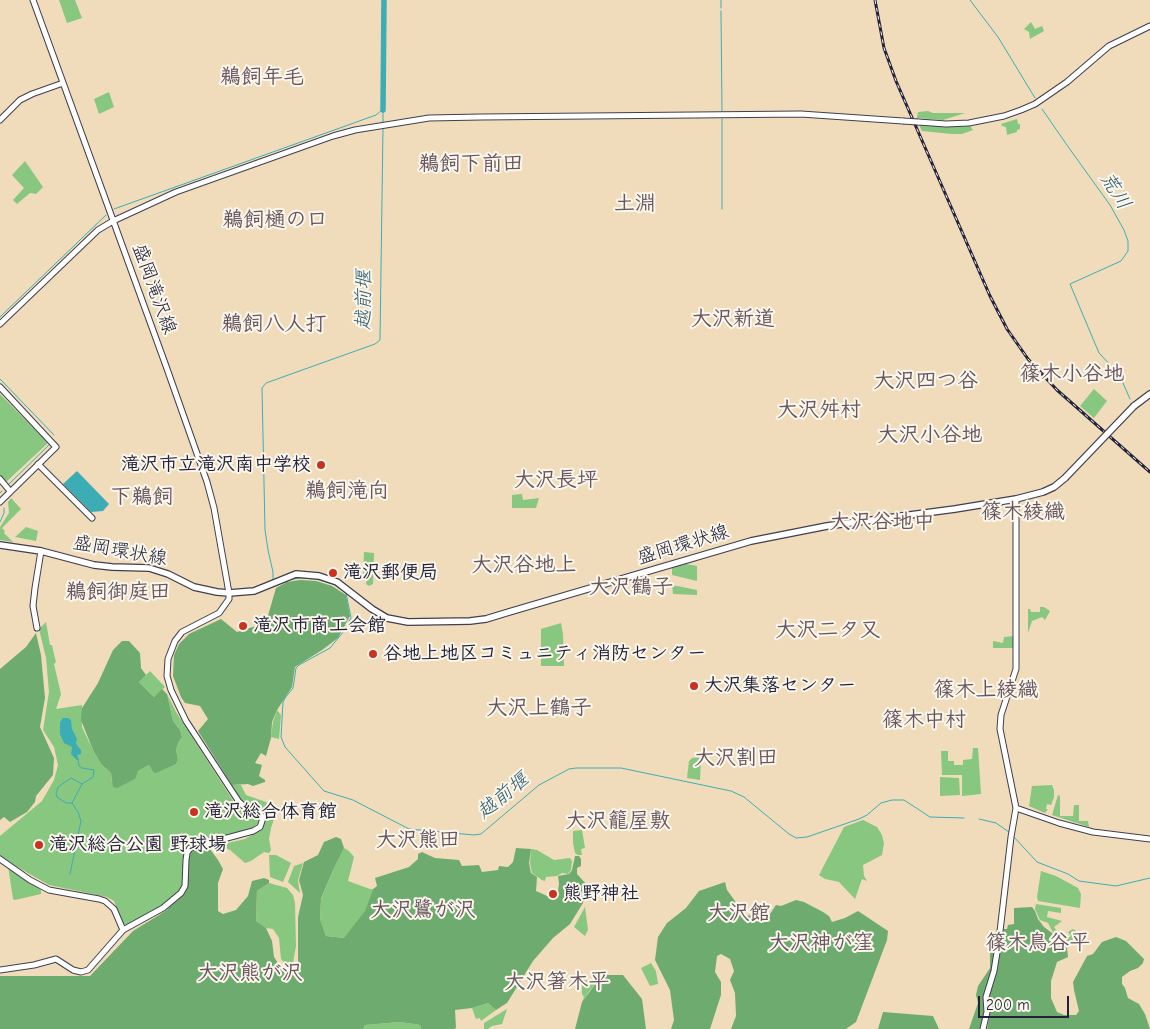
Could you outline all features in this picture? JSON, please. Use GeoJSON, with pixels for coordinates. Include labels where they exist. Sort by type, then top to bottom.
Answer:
{"type":"FeatureCollection","features":[{"type":"Feature","properties":{"kind":"main road","name":"盛岡環状線"},"geometry":{"type":"LineString","coordinates":[[0,545],[42,552],[94,565],[149,568],[207,591],[229,593],[254,590],[296,574],[310,575],[337,582],[387,618],[416,622],[479,620],[751,541],[827,526],[1016,499],[1044,492],[1065,478],[1134,406],[1150,394]]}},
{"type":"Feature","properties":{"kind":"street","name":"盛岡滝沢線"},"geometry":{"type":"LineString","coordinates":[[33,0],[207,482],[214,508],[229,593]]}},
{"type":"Feature","properties":{"kind":"street"},"geometry":{"type":"LineString","coordinates":[[0,324],[98,230],[114,220],[176,192],[324,139],[383,124],[450,117],[801,114],[946,124],[969,123],[1004,116],[1035,104],[1067,82],[1109,46],[1150,26]]}},
{"type":"Feature","properties":{"kind":"street"},"geometry":{"type":"LineString","coordinates":[[0,120],[26,97],[63,83]]}},
{"type":"Feature","properties":{"kind":"street"},"geometry":{"type":"LineString","coordinates":[[0,387],[55,445],[54,450],[0,502]]}},
{"type":"Feature","properties":{"kind":"street"},"geometry":{"type":"LineString","coordinates":[[38,464],[92,518]]}},
{"type":"Feature","properties":{"kind":"street"},"geometry":{"type":"LineString","coordinates":[[0,479],[10,491]]}},
{"type":"Feature","properties":{"kind":"street"},"geometry":{"type":"LineString","coordinates":[[983,1029],[987,1012],[986,997],[994,970],[1016,808],[1000,729],[1001,715],[1016,669],[1016,499]]}},
{"type":"Feature","properties":{"kind":"street"},"geometry":{"type":"LineString","coordinates":[[38,628],[33,606],[36,578],[42,552]]}},
{"type":"Feature","properties":{"kind":"street"},"geometry":{"type":"LineString","coordinates":[[0,970],[34,965],[56,959],[73,970],[81,972],[88,970],[123,930],[163,908],[181,893],[185,886],[186,860],[190,848],[244,835],[260,827],[262,822],[260,812],[246,808],[239,802],[186,721],[174,699],[168,676],[169,652],[175,641],[182,632],[219,613],[229,599],[229,593]]}},
{"type":"Feature","properties":{"kind":"street"},"geometry":{"type":"LineString","coordinates":[[1016,808],[1058,823],[1092,832],[1150,839]]}},
{"type":"Feature","properties":{"kind":"street"},"geometry":{"type":"LineString","coordinates":[[0,859],[30,880],[49,890],[105,901],[114,909],[123,930]]}},
{"type":"Feature","properties":{"kind":"green space"},"geometry":{"type":"Polygon","coordinates":[[[59,0],[75,0],[82,18],[67,23],[59,0]]]}},
{"type":"Feature","properties":{"kind":"green space"},"geometry":{"type":"Polygon","coordinates":[[[1031,22],[1035,29],[1042,26],[1044,31],[1030,39],[1029,32],[1024,29],[1031,22]]]}},
{"type":"Feature","properties":{"kind":"green space"},"geometry":{"type":"Polygon","coordinates":[[[109,92],[114,107],[99,114],[94,99],[109,92]]]}},
{"type":"Feature","properties":{"kind":"green space"},"geometry":{"type":"Polygon","coordinates":[[[928,111],[933,113],[965,113],[943,120],[917,118],[918,112],[928,111]]]}},
{"type":"Feature","properties":{"kind":"green space"},"geometry":{"type":"Polygon","coordinates":[[[1017,119],[1020,129],[1007,135],[1006,127],[1001,124],[1017,119]]]}},
{"type":"Feature","properties":{"kind":"green space"},"geometry":{"type":"Polygon","coordinates":[[[919,125],[970,126],[973,130],[962,134],[952,134],[922,131],[919,125]]]}},
{"type":"Feature","properties":{"kind":"green space"},"geometry":{"type":"Polygon","coordinates":[[[25,161],[43,187],[36,194],[30,193],[17,204],[13,200],[24,188],[12,175],[25,161]]]}},
{"type":"Feature","properties":{"kind":"green space"},"geometry":{"type":"Polygon","coordinates":[[[1094,389],[1107,401],[1094,418],[1080,406],[1094,389]]]}},
{"type":"Feature","properties":{"kind":"green space"},"geometry":{"type":"Polygon","coordinates":[[[0,394],[48,443],[6,482],[0,476],[0,394]]]}},
{"type":"Feature","properties":{"kind":"green space"},"geometry":{"type":"Polygon","coordinates":[[[522,494],[523,500],[539,498],[536,508],[512,508],[512,495],[522,494]]]}},
{"type":"Feature","properties":{"kind":"green space"},"geometry":{"type":"Polygon","coordinates":[[[11,498],[21,509],[2,528],[5,531],[4,533],[13,542],[0,540],[0,527],[9,513],[8,502],[11,498]]]}},
{"type":"Feature","properties":{"kind":"green space"},"geometry":{"type":"Polygon","coordinates":[[[26,527],[38,531],[36,541],[15,537],[26,527]]]}},
{"type":"Feature","properties":{"kind":"green space"},"geometry":{"type":"Polygon","coordinates":[[[364,552],[374,553],[373,584],[369,586],[366,584],[367,578],[363,576],[364,552]]]}},
{"type":"Feature","properties":{"kind":"green space"},"geometry":{"type":"Polygon","coordinates":[[[681,563],[697,566],[697,581],[672,575],[672,566],[681,563]]]}},
{"type":"Feature","properties":{"kind":"green space"},"geometry":{"type":"Polygon","coordinates":[[[300,580],[316,581],[332,586],[346,595],[350,616],[338,638],[295,667],[292,687],[277,710],[272,722],[271,738],[266,756],[261,753],[255,763],[262,765],[259,776],[265,782],[253,786],[248,784],[232,785],[198,731],[208,719],[200,706],[185,703],[181,697],[173,676],[174,655],[179,644],[189,634],[221,619],[237,632],[256,626],[267,619],[276,588],[287,582],[300,580]]]}},
{"type":"Feature","properties":{"kind":"green space"},"geometry":{"type":"Polygon","coordinates":[[[672,585],[697,590],[697,595],[673,594],[672,585]]]}},
{"type":"Feature","properties":{"kind":"green space"},"geometry":{"type":"Polygon","coordinates":[[[1040,607],[1050,611],[1045,620],[1042,617],[1032,621],[1028,633],[1028,609],[1031,612],[1040,612],[1040,607]]]}},
{"type":"Feature","properties":{"kind":"green space"},"geometry":{"type":"Polygon","coordinates":[[[46,622],[50,645],[52,645],[56,662],[54,664],[61,694],[56,709],[82,705],[82,727],[101,764],[111,773],[112,782],[135,775],[138,771],[149,765],[153,772],[176,764],[178,759],[176,750],[182,737],[180,730],[173,721],[167,694],[176,712],[239,810],[250,812],[259,819],[258,823],[244,835],[215,843],[199,843],[194,846],[188,846],[185,851],[183,887],[174,900],[126,925],[121,921],[114,901],[107,897],[49,885],[0,857],[0,836],[42,801],[54,780],[58,765],[54,747],[43,730],[49,692],[46,658],[39,629],[46,622]]]}},
{"type":"Feature","properties":{"kind":"green space"},"geometry":{"type":"Polygon","coordinates":[[[561,623],[564,666],[541,666],[541,629],[561,623]]]}},
{"type":"Feature","properties":{"kind":"green space"},"geometry":{"type":"Polygon","coordinates":[[[36,633],[41,655],[45,698],[40,727],[54,758],[53,775],[36,796],[35,802],[27,812],[10,822],[4,817],[0,820],[0,669],[26,647],[36,633]]]}},
{"type":"Feature","properties":{"kind":"green space"},"geometry":{"type":"Polygon","coordinates":[[[1014,636],[1015,648],[993,648],[993,641],[1003,643],[1004,637],[1014,636]]]}},
{"type":"Feature","properties":{"kind":"green space"},"geometry":{"type":"Polygon","coordinates":[[[122,641],[129,641],[140,653],[141,668],[146,675],[139,682],[154,697],[162,689],[167,694],[173,721],[180,730],[182,737],[176,750],[178,759],[176,764],[156,773],[153,772],[149,765],[138,771],[135,779],[117,788],[113,787],[111,773],[101,764],[93,750],[81,720],[82,708],[98,683],[113,650],[122,641]]]}},
{"type":"Feature","properties":{"kind":"green space"},"geometry":{"type":"Polygon","coordinates":[[[150,671],[165,687],[154,697],[139,682],[150,671]]]}},
{"type":"Feature","properties":{"kind":"green space"},"geometry":{"type":"Polygon","coordinates":[[[277,710],[281,715],[279,739],[271,737],[277,710]]]}},
{"type":"Feature","properties":{"kind":"green space"},"geometry":{"type":"Polygon","coordinates":[[[973,748],[978,748],[981,794],[962,796],[962,775],[942,775],[941,751],[948,751],[948,761],[954,761],[954,765],[963,765],[963,760],[972,759],[973,748]]]}},
{"type":"Feature","properties":{"kind":"green space"},"geometry":{"type":"Polygon","coordinates":[[[701,757],[700,780],[687,778],[689,761],[692,758],[701,757]]]}},
{"type":"Feature","properties":{"kind":"green space"},"geometry":{"type":"Polygon","coordinates":[[[940,777],[959,778],[960,795],[940,796],[940,777]]]}},
{"type":"Feature","properties":{"kind":"green space"},"geometry":{"type":"Polygon","coordinates":[[[232,785],[241,785],[246,795],[266,802],[274,819],[269,839],[271,850],[269,853],[264,852],[245,863],[230,850],[219,845],[245,839],[257,832],[263,826],[265,820],[261,810],[243,803],[232,785]]]}},
{"type":"Feature","properties":{"kind":"green space"},"geometry":{"type":"Polygon","coordinates":[[[1052,785],[1054,797],[1051,805],[1047,804],[1046,809],[1048,809],[1045,813],[1029,806],[1032,786],[1052,785]]]}},
{"type":"Feature","properties":{"kind":"green space"},"geometry":{"type":"Polygon","coordinates":[[[1058,795],[1060,796],[1060,816],[1073,816],[1074,805],[1079,805],[1079,821],[1088,821],[1089,827],[1052,815],[1058,795]]]}},
{"type":"Feature","properties":{"kind":"green space"},"geometry":{"type":"Polygon","coordinates":[[[863,820],[877,827],[884,843],[882,855],[863,865],[864,876],[867,881],[862,879],[855,899],[839,882],[825,879],[819,875],[844,827],[863,820]]]}},
{"type":"Feature","properties":{"kind":"green space"},"geometry":{"type":"Polygon","coordinates":[[[582,830],[585,848],[581,849],[582,855],[578,855],[575,853],[573,831],[582,830]]]}},
{"type":"Feature","properties":{"kind":"green space"},"geometry":{"type":"Polygon","coordinates":[[[336,837],[341,839],[344,848],[321,899],[320,919],[326,936],[344,938],[365,911],[373,889],[377,886],[375,878],[409,867],[418,859],[418,854],[422,852],[435,858],[459,860],[462,866],[479,865],[482,872],[498,870],[499,866],[508,867],[513,862],[516,848],[531,849],[529,863],[531,873],[537,877],[536,891],[554,899],[557,897],[558,892],[558,876],[569,874],[572,870],[575,856],[579,856],[581,866],[577,868],[577,874],[587,885],[583,903],[570,924],[553,938],[533,961],[507,1003],[496,1010],[488,1003],[472,1008],[455,1010],[456,1028],[454,1029],[421,1029],[420,1025],[400,1022],[365,1025],[363,1029],[0,1029],[0,976],[90,976],[133,931],[167,910],[188,885],[188,859],[192,850],[207,845],[223,869],[218,883],[218,911],[223,914],[236,910],[248,896],[252,881],[264,878],[269,880],[269,883],[257,891],[256,921],[266,928],[272,941],[274,957],[281,968],[292,973],[298,968],[298,917],[303,895],[299,880],[304,862],[318,855],[324,842],[336,837]]]}},
{"type":"Feature","properties":{"kind":"green space"},"geometry":{"type":"Polygon","coordinates":[[[344,848],[354,857],[348,881],[373,889],[365,912],[345,938],[326,936],[320,919],[321,900],[344,848]]]}},
{"type":"Feature","properties":{"kind":"green space"},"geometry":{"type":"Polygon","coordinates":[[[531,849],[537,850],[554,860],[570,858],[572,861],[571,870],[568,874],[562,873],[557,876],[546,877],[545,881],[542,880],[532,873],[530,863],[531,849]]]}},
{"type":"Feature","properties":{"kind":"green space"},"geometry":{"type":"Polygon","coordinates":[[[269,855],[276,855],[291,863],[283,882],[270,877],[269,855]]]}},
{"type":"Feature","properties":{"kind":"green space"},"geometry":{"type":"Polygon","coordinates":[[[303,863],[298,880],[300,893],[288,882],[294,866],[303,863]]]}},
{"type":"Feature","properties":{"kind":"green space"},"geometry":{"type":"Polygon","coordinates":[[[8,866],[41,890],[41,894],[13,899],[8,866]]]}},
{"type":"Feature","properties":{"kind":"green space"},"geometry":{"type":"Polygon","coordinates":[[[1041,871],[1056,876],[1078,888],[1081,894],[1080,908],[1038,901],[1041,871]]]}},
{"type":"Feature","properties":{"kind":"green space"},"geometry":{"type":"Polygon","coordinates":[[[725,882],[727,890],[735,901],[742,918],[750,915],[770,914],[776,905],[781,906],[796,900],[823,912],[829,916],[832,922],[858,911],[888,931],[887,940],[856,1022],[846,1029],[731,1029],[736,1016],[735,993],[730,980],[734,971],[730,959],[721,954],[717,956],[715,972],[721,982],[721,995],[710,1029],[671,1029],[674,1020],[670,990],[655,960],[658,937],[667,923],[686,908],[699,891],[725,882]]]}},
{"type":"Feature","properties":{"kind":"green space"},"geometry":{"type":"Polygon","coordinates":[[[269,883],[287,888],[293,895],[295,903],[296,946],[293,963],[290,966],[286,965],[281,959],[279,938],[273,929],[266,928],[256,921],[257,891],[269,883]]]}},
{"type":"Feature","properties":{"kind":"green space"},"geometry":{"type":"Polygon","coordinates":[[[1036,904],[1061,908],[1061,913],[1048,911],[1047,917],[1062,921],[1054,927],[1064,941],[1071,936],[1068,932],[1073,929],[1076,931],[1069,948],[1063,942],[1057,940],[1048,923],[1040,920],[1035,909],[1036,904]]]}},
{"type":"Feature","properties":{"kind":"green space"},"geometry":{"type":"Polygon","coordinates":[[[585,907],[588,930],[585,936],[574,927],[585,907]]]}},
{"type":"Feature","properties":{"kind":"green space"},"geometry":{"type":"Polygon","coordinates":[[[1032,907],[1044,927],[1052,933],[1054,941],[1062,943],[1067,948],[1068,957],[1057,962],[1051,981],[1051,998],[1057,1012],[1064,1015],[1076,1015],[1079,1011],[1073,982],[1087,956],[1093,954],[1102,942],[1116,937],[1126,941],[1144,959],[1138,968],[1122,977],[1122,984],[1128,998],[1139,1004],[1150,1029],[987,1029],[990,1014],[988,998],[1002,929],[1007,929],[1008,925],[1014,924],[1014,908],[1032,907]]]}},
{"type":"Feature","properties":{"kind":"green space"},"geometry":{"type":"Polygon","coordinates":[[[995,944],[981,1029],[969,1029],[978,1003],[976,995],[978,986],[990,968],[990,951],[995,944]]]}},
{"type":"Feature","properties":{"kind":"green space"},"geometry":{"type":"Polygon","coordinates":[[[651,963],[656,971],[658,984],[650,986],[641,968],[651,963]]]}},
{"type":"Feature","properties":{"kind":"green space"},"geometry":{"type":"Polygon","coordinates":[[[602,975],[582,1002],[584,997],[582,994],[582,979],[592,982],[602,975]]]}},
{"type":"Feature","properties":{"kind":"green space"},"geometry":{"type":"Polygon","coordinates":[[[602,975],[623,975],[642,999],[646,1029],[575,1029],[582,1002],[602,975]]]}},
{"type":"Feature","properties":{"kind":"green space"},"geometry":{"type":"Polygon","coordinates":[[[488,1003],[496,1010],[481,1021],[480,1018],[476,1019],[472,1008],[488,1003]]]}},
{"type":"Feature","properties":{"kind":"green space"},"geometry":{"type":"Polygon","coordinates":[[[507,1009],[502,1024],[484,1029],[484,1023],[507,1009]]]}},
{"type":"Feature","properties":{"kind":"green space"},"geometry":{"type":"Polygon","coordinates":[[[883,1012],[933,1016],[939,1029],[878,1029],[883,1012]]]}},
{"type":"Feature","properties":{"kind":"green space"},"geometry":{"type":"Polygon","coordinates":[[[400,1022],[420,1025],[421,1029],[363,1029],[365,1025],[400,1022]]]}},
{"type":"Feature","properties":{"kind":"water"},"geometry":{"type":"Polygon","coordinates":[[[77,471],[109,504],[103,511],[91,512],[63,484],[77,471]]]}},
{"type":"Feature","properties":{"kind":"water"},"geometry":{"type":"Polygon","coordinates":[[[63,718],[71,720],[72,729],[77,739],[76,744],[81,750],[81,754],[77,755],[79,760],[71,754],[72,747],[64,743],[60,734],[60,722],[63,718]]]}},
{"type":"Feature","properties":{"kind":"waterway","name":"越前堰"},"geometry":{"type":"LineString","coordinates":[[383,110],[384,0]]}},
{"type":"Feature","properties":{"kind":"waterway"},"geometry":{"type":"LineString","coordinates":[[721,0],[721,8]]}},
{"type":"Feature","properties":{"kind":"waterway","name":"荒川"},"geometry":{"type":"LineString","coordinates":[[970,0],[998,37],[1035,98]]}},
{"type":"Feature","properties":{"kind":"waterway"},"geometry":{"type":"LineString","coordinates":[[721,11],[722,111]]}},
{"type":"Feature","properties":{"kind":"waterway","name":"荒川"},"geometry":{"type":"LineString","coordinates":[[1042,109],[1110,205],[1128,241],[1128,251],[1121,261],[1070,284],[1099,353],[1119,374],[1130,399]]}},
{"type":"Feature","properties":{"kind":"waterway"},"geometry":{"type":"LineString","coordinates":[[114,209],[376,115],[382,110]]}},
{"type":"Feature","properties":{"kind":"waterway","name":"越前堰"},"geometry":{"type":"LineString","coordinates":[[383,110],[383,124]]}},
{"type":"Feature","properties":{"kind":"waterway"},"geometry":{"type":"LineString","coordinates":[[722,119],[722,209]]}},
{"type":"Feature","properties":{"kind":"waterway","name":"越前堰"},"geometry":{"type":"LineString","coordinates":[[273,580],[265,530],[262,388],[266,383],[375,344],[380,340],[383,128]]}},
{"type":"Feature","properties":{"kind":"waterway"},"geometry":{"type":"LineString","coordinates":[[0,317],[106,215]]}},
{"type":"Feature","properties":{"kind":"waterway"},"geometry":{"type":"LineString","coordinates":[[0,379],[54,435]]}},
{"type":"Feature","properties":{"kind":"waterway"},"geometry":{"type":"LineString","coordinates":[[9,484],[49,445]]}},
{"type":"Feature","properties":{"kind":"waterway"},"geometry":{"type":"LineString","coordinates":[[0,522],[4,508]]}},
{"type":"Feature","properties":{"kind":"waterway","name":"越前堰"},"geometry":{"type":"LineString","coordinates":[[287,580],[300,578],[316,579],[333,584],[346,593],[351,618],[344,631],[330,648],[296,668],[293,688],[283,702],[281,737],[285,747],[324,791],[353,800],[409,829],[481,834],[539,785],[569,769],[576,768],[621,768],[731,791],[744,797],[796,838],[807,837],[859,819],[881,803],[892,800],[904,800],[930,817],[964,818]]}},
{"type":"Feature","properties":{"kind":"waterway","name":"越前堰"},"geometry":{"type":"LineString","coordinates":[[276,585],[283,582]]}},
{"type":"Feature","properties":{"kind":"waterway"},"geometry":{"type":"LineString","coordinates":[[70,874],[81,821],[72,803],[66,803],[57,797],[56,794],[58,787],[71,778],[82,784],[93,777],[94,770],[82,768],[79,766],[78,760]]}},
{"type":"Feature","properties":{"kind":"waterway"},"geometry":{"type":"LineString","coordinates":[[72,803],[82,784]]}},
{"type":"Feature","properties":{"kind":"waterway"},"geometry":{"type":"LineString","coordinates":[[979,819],[996,823],[1009,832]]}},
{"type":"Feature","properties":{"kind":"waterway","name":"越前堰"},"geometry":{"type":"LineString","coordinates":[[1014,837],[1037,862],[1068,874],[1079,881],[1116,886],[1150,878]]}},
{"type":"Feature","properties":{"kind":"railway"},"geometry":{"type":"LineString","coordinates":[[875,0],[884,48],[896,81],[990,296],[1007,329],[1028,359],[1057,390],[1150,472]]}},
{"type":"Feature","properties":{"kind":"place","name":"滝沢市立滝沢南中学校"},"geometry":{"type":"Point","coordinates":[321,465]}},
{"type":"Feature","properties":{"kind":"place","name":"滝沢郵便局"},"geometry":{"type":"Point","coordinates":[333,573]}},
{"type":"Feature","properties":{"kind":"place","name":"滝沢市商工会館"},"geometry":{"type":"Point","coordinates":[243,626]}},
{"type":"Feature","properties":{"kind":"place","name":"谷地上地区コミュニティ消防センター"},"geometry":{"type":"Point","coordinates":[373,654]}},
{"type":"Feature","properties":{"kind":"place","name":"大沢集落センター"},"geometry":{"type":"Point","coordinates":[694,686]}},
{"type":"Feature","properties":{"kind":"place","name":"滝沢総合体育館"},"geometry":{"type":"Point","coordinates":[194,812]}},
{"type":"Feature","properties":{"kind":"place","name":"滝沢総合公園 野球場"},"geometry":{"type":"Point","coordinates":[39,845]}},
{"type":"Feature","properties":{"kind":"place","name":"熊野神社"},"geometry":{"type":"Point","coordinates":[553,894]}},
{"type":"Feature","properties":{"kind":"district","name":"鵜飼年毛"},"geometry":{"type":"Point","coordinates":[262,77]}},
{"type":"Feature","properties":{"kind":"district","name":"鵜飼下前田"},"geometry":{"type":"Point","coordinates":[471,164]}},
{"type":"Feature","properties":{"kind":"district","name":"土淵"},"geometry":{"type":"Point","coordinates":[635,204]}},
{"type":"Feature","properties":{"kind":"district","name":"鵜飼樋の口"},"geometry":{"type":"Point","coordinates":[275,220]}},
{"type":"Feature","properties":{"kind":"district","name":"大沢新道"},"geometry":{"type":"Point","coordinates":[733,319]}},
{"type":"Feature","properties":{"kind":"district","name":"鵜飼八人打"},"geometry":{"type":"Point","coordinates":[274,324]}},
{"type":"Feature","properties":{"kind":"district","name":"篠木小谷地"},"geometry":{"type":"Point","coordinates":[1072,374]}},
{"type":"Feature","properties":{"kind":"district","name":"大沢四つ谷"},"geometry":{"type":"Point","coordinates":[926,381]}},
{"type":"Feature","properties":{"kind":"district","name":"大沢舛村"},"geometry":{"type":"Point","coordinates":[819,410]}},
{"type":"Feature","properties":{"kind":"district","name":"大沢小谷地"},"geometry":{"type":"Point","coordinates":[930,435]}},
{"type":"Feature","properties":{"kind":"district","name":"大沢長坪"},"geometry":{"type":"Point","coordinates":[556,480]}},
{"type":"Feature","properties":{"kind":"district","name":"鵜飼滝向"},"geometry":{"type":"Point","coordinates":[347,491]}},
{"type":"Feature","properties":{"kind":"district","name":"下鵜飼"},"geometry":{"type":"Point","coordinates":[142,497]}},
{"type":"Feature","properties":{"kind":"district","name":"篠木綾織"},"geometry":{"type":"Point","coordinates":[1023,512]}},
{"type":"Feature","properties":{"kind":"district","name":"大沢谷地中"},"geometry":{"type":"Point","coordinates":[882,522]}},
{"type":"Feature","properties":{"kind":"district","name":"大沢谷地上"},"geometry":{"type":"Point","coordinates":[524,565]}},
{"type":"Feature","properties":{"kind":"district","name":"大沢鶴子"},"geometry":{"type":"Point","coordinates":[631,587]}},
{"type":"Feature","properties":{"kind":"district","name":"鵜飼御庭田"},"geometry":{"type":"Point","coordinates":[118,592]}},
{"type":"Feature","properties":{"kind":"district","name":"大沢二タ又"},"geometry":{"type":"Point","coordinates":[828,630]}},
{"type":"Feature","properties":{"kind":"district","name":"篠木上綾織"},"geometry":{"type":"Point","coordinates":[986,690]}},
{"type":"Feature","properties":{"kind":"district","name":"大沢上鶴子"},"geometry":{"type":"Point","coordinates":[539,708]}},
{"type":"Feature","properties":{"kind":"district","name":"篠木中村"},"geometry":{"type":"Point","coordinates":[924,720]}},
{"type":"Feature","properties":{"kind":"district","name":"大沢割田"},"geometry":{"type":"Point","coordinates":[736,758]}},
{"type":"Feature","properties":{"kind":"district","name":"大沢籠屋敷"},"geometry":{"type":"Point","coordinates":[618,821]}},
{"type":"Feature","properties":{"kind":"district","name":"大沢熊田"},"geometry":{"type":"Point","coordinates":[418,840]}},
{"type":"Feature","properties":{"kind":"district","name":"大沢鷺が沢"},"geometry":{"type":"Point","coordinates":[423,910]}},
{"type":"Feature","properties":{"kind":"district","name":"大沢館"},"geometry":{"type":"Point","coordinates":[739,913]}},
{"type":"Feature","properties":{"kind":"district","name":"大沢神が窪"},"geometry":{"type":"Point","coordinates":[821,943]}},
{"type":"Feature","properties":{"kind":"district","name":"篠木鳥谷平"},"geometry":{"type":"Point","coordinates":[1038,943]}},
{"type":"Feature","properties":{"kind":"district","name":"大沢熊が沢"},"geometry":{"type":"Point","coordinates":[250,973]}},
{"type":"Feature","properties":{"kind":"district","name":"大沢箸木平"},"geometry":{"type":"Point","coordinates":[557,982]}}]}
